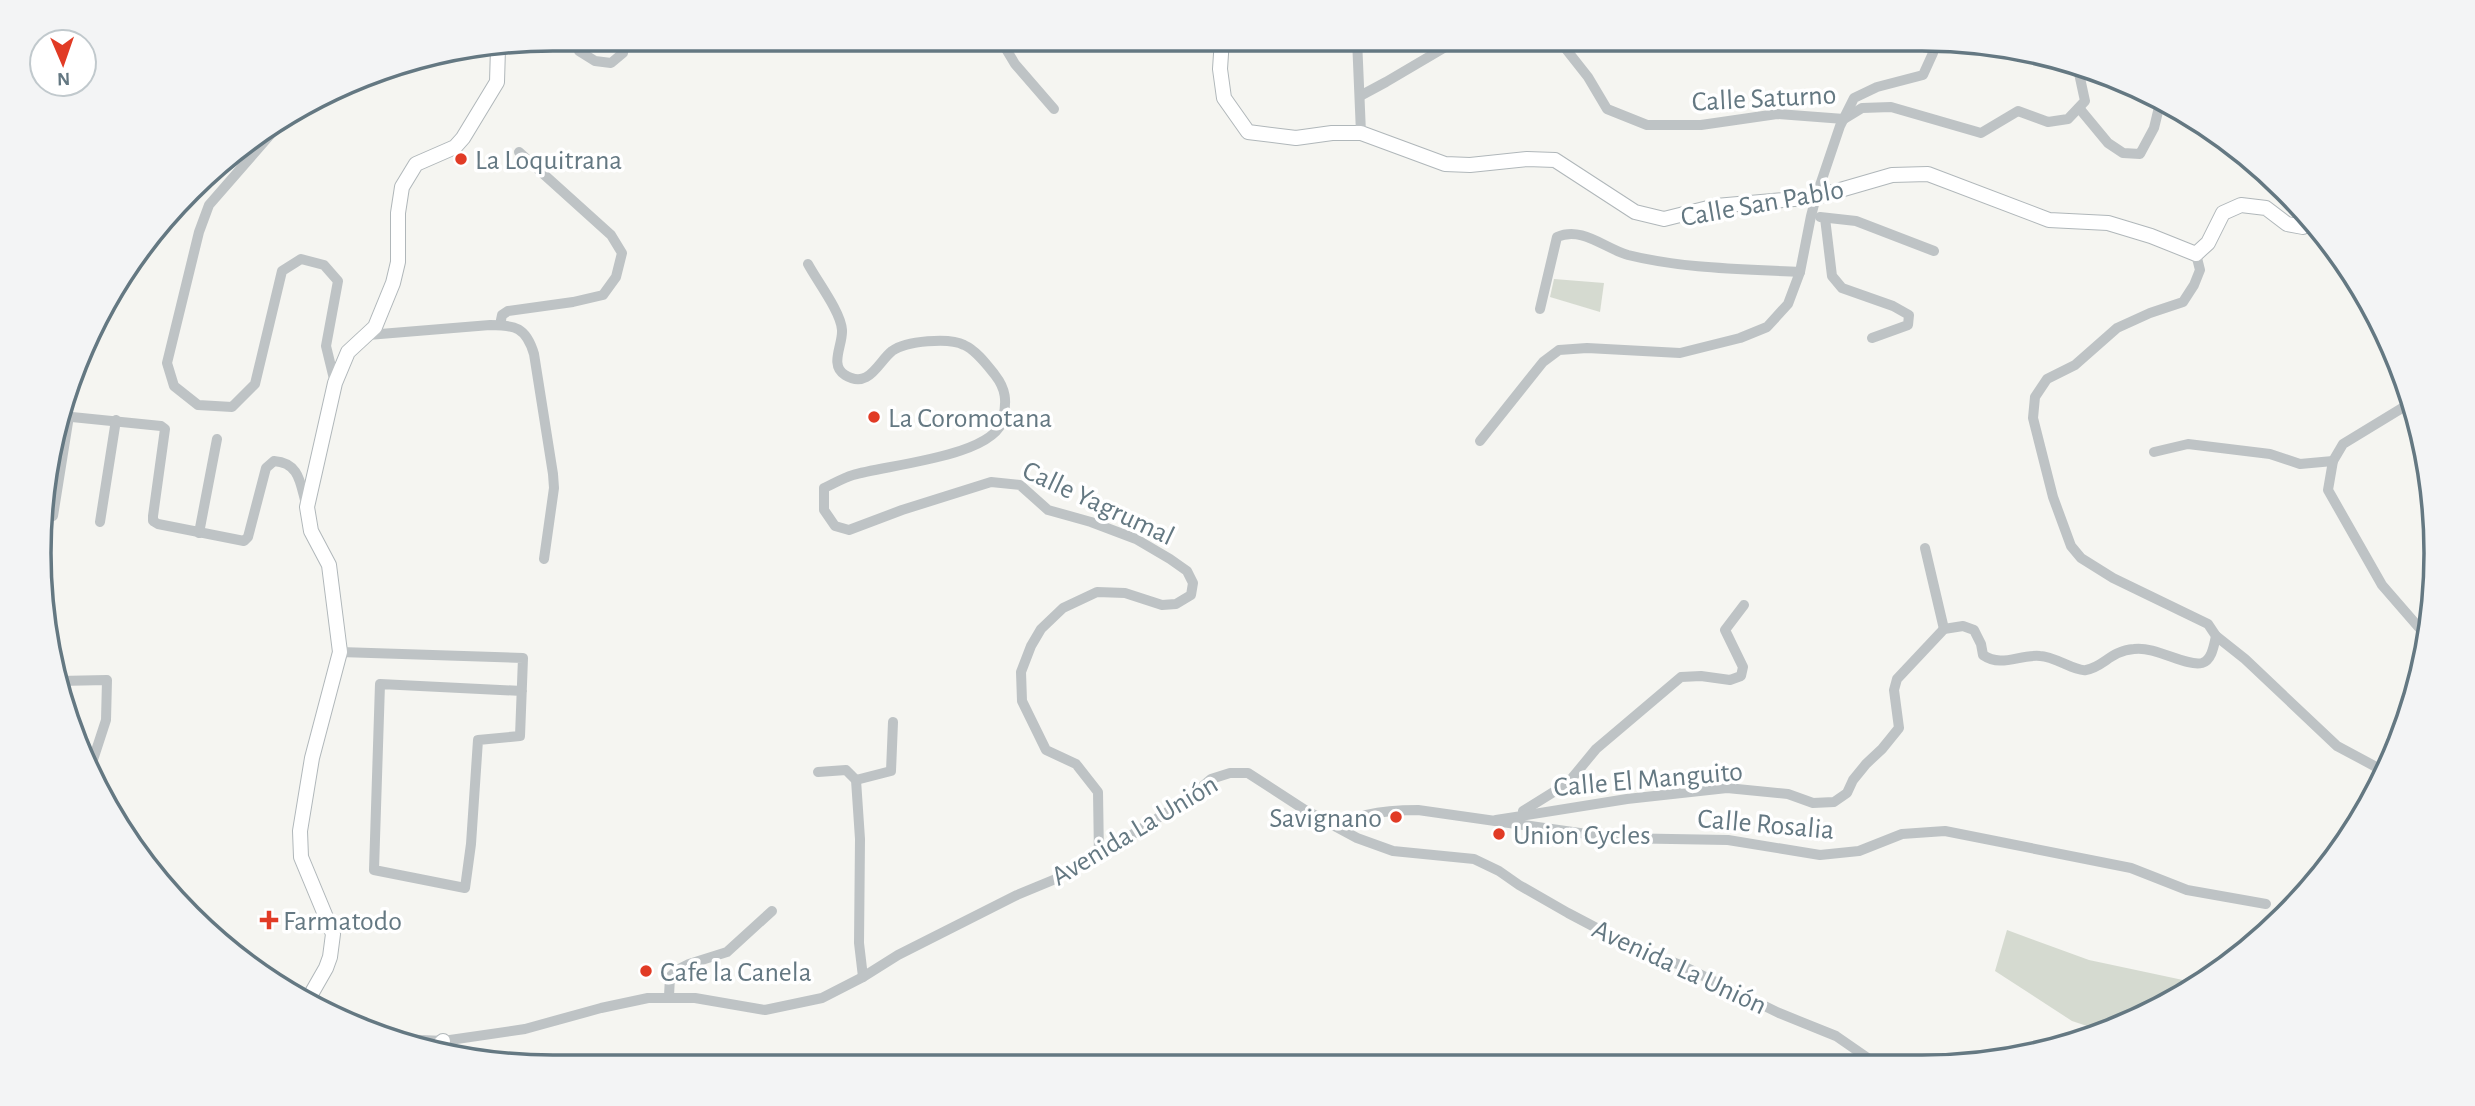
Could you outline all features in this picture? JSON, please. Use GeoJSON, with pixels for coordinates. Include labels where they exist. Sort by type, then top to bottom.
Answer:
{"type":"FeatureCollection","features":[{"type":"Feature","properties":{"kind":"street"},"geometry":{"type":"LineString","coordinates":[[579,51],[595,61],[611,62],[623,51]]}},
{"type":"Feature","properties":{"kind":"street"},"geometry":{"type":"LineString","coordinates":[[1008,51],[1015,64],[1054,109]]}},
{"type":"Feature","properties":{"kind":"street","name":"Calle San Pablo"},"geometry":{"type":"LineString","coordinates":[[1221,51],[1220,69],[1224,98],[1248,132],[1296,138],[1332,133],[1361,133],[1445,164],[1555,160],[1636,212],[1664,219],[1716,206],[1816,197],[1892,175],[1928,174],[2049,220],[2108,223],[2196,254]]}},
{"type":"Feature","properties":{"kind":"street"},"geometry":{"type":"LineString","coordinates":[[1358,51],[1361,133]]}},
{"type":"Feature","properties":{"kind":"street"},"geometry":{"type":"LineString","coordinates":[[1360,96],[1437,51]]}},
{"type":"Feature","properties":{"kind":"street","name":"Calle Saturno"},"geometry":{"type":"LineString","coordinates":[[1568,51],[1588,76],[1607,109],[1647,125],[1701,125],[1777,114],[1844,119],[1862,108],[1891,107],[1981,133],[2018,111],[2048,122],[2068,119],[2079,108]]}},
{"type":"Feature","properties":{"kind":"street"},"geometry":{"type":"LineString","coordinates":[[1480,441],[1543,362],[1559,350],[1587,348],[1680,353],[1740,338],[1767,327],[1788,304],[1800,272],[1816,197],[1854,98],[1877,87],[1923,75],[1932,51]]}},
{"type":"Feature","properties":{"kind":"street"},"geometry":{"type":"LineString","coordinates":[[307,507],[335,383],[348,352],[375,327],[393,283],[398,262],[398,213],[402,187],[416,164],[455,146],[463,138],[498,82],[498,54]]}},
{"type":"Feature","properties":{"kind":"street"},"geometry":{"type":"LineString","coordinates":[[2080,76],[2085,101],[2079,108],[2108,143],[2123,153],[2140,153],[2154,128],[2158,110]]}},
{"type":"Feature","properties":{"kind":"street"},"geometry":{"type":"LineString","coordinates":[[263,143],[209,205],[199,232],[167,363],[174,386],[198,405],[232,407],[256,384],[282,271],[301,259],[324,265],[338,281],[326,346],[335,383]]}},
{"type":"Feature","properties":{"kind":"street"},"geometry":{"type":"LineString","coordinates":[[500,325],[502,315],[508,311],[603,295],[615,277],[622,253],[611,235],[519,152]]}},
{"type":"Feature","properties":{"kind":"street"},"geometry":{"type":"LineString","coordinates":[[2304,227],[2287,224],[2266,208],[2241,205],[2223,214],[2208,243],[2196,254],[2200,270],[2183,302],[2117,328],[2075,365],[2047,379],[2035,397],[2033,418],[2053,497],[2071,546],[2081,558],[2113,578],[2208,624],[2216,636],[2245,659],[2337,746],[2376,767]]}},
{"type":"Feature","properties":{"kind":"street"},"geometry":{"type":"LineString","coordinates":[[1811,216],[1856,221],[1934,250]]}},
{"type":"Feature","properties":{"kind":"street"},"geometry":{"type":"LineString","coordinates":[[1825,218],[1832,276],[1842,288],[1894,306],[1909,315],[1908,325],[1872,338]]}},
{"type":"Feature","properties":{"kind":"street"},"geometry":{"type":"LineString","coordinates":[[1540,309],[1557,237],[1565,234],[1581,234],[1625,254],[1675,265],[1800,272]]}},
{"type":"Feature","properties":{"kind":"street","name":"Calle Yagrumal"},"geometry":{"type":"LineString","coordinates":[[808,264],[842,330],[837,363],[842,374],[855,379],[870,375],[892,351],[911,344],[946,341],[965,345],[987,365],[1002,385],[1007,403],[1002,425],[985,439],[920,463],[853,475],[824,488],[824,510],[835,526],[849,530],[990,482],[1020,485],[1048,510],[1136,539],[1187,571],[1193,583],[1191,595],[1176,604],[1162,605],[1125,593],[1097,592],[1063,608],[1041,629],[1021,672],[1022,701],[1046,750],[1076,765],[1098,792],[1099,856]]}},
{"type":"Feature","properties":{"kind":"street"},"geometry":{"type":"LineString","coordinates":[[368,335],[500,325],[519,328],[531,342],[554,488],[544,559]]}},
{"type":"Feature","properties":{"kind":"street"},"geometry":{"type":"LineString","coordinates":[[2403,408],[2343,444],[2333,461],[2328,490],[2382,585],[2419,627]]}},
{"type":"Feature","properties":{"kind":"street"},"geometry":{"type":"LineString","coordinates":[[70,416],[116,420],[165,429],[153,521],[158,524],[238,541],[248,537],[266,468],[274,461],[287,462],[296,469],[311,531],[329,565],[340,652],[312,758],[300,831],[301,857],[333,934],[330,957],[311,993]]}},
{"type":"Feature","properties":{"kind":"street"},"geometry":{"type":"LineString","coordinates":[[100,522],[116,420]]}},
{"type":"Feature","properties":{"kind":"street"},"geometry":{"type":"LineString","coordinates":[[199,533],[217,439]]}},
{"type":"Feature","properties":{"kind":"street"},"geometry":{"type":"LineString","coordinates":[[2154,452],[2188,444],[2270,454],[2300,464],[2333,461]]}},
{"type":"Feature","properties":{"kind":"street"},"geometry":{"type":"LineString","coordinates":[[53,516],[62,447]]}},
{"type":"Feature","properties":{"kind":"street"},"geometry":{"type":"LineString","coordinates":[[1925,548],[1944,629],[1963,626],[1974,630],[1983,655],[1990,660],[2006,662],[2041,655],[2064,662],[2080,671],[2094,668],[2122,650],[2145,648],[2194,663],[2204,663],[2210,658],[2216,636]]}},
{"type":"Feature","properties":{"kind":"street"},"geometry":{"type":"LineString","coordinates":[[1517,815],[1568,783],[1596,749],[1681,677],[1701,676],[1730,680],[1741,676],[1743,667],[1725,630],[1744,605]]}},
{"type":"Feature","properties":{"kind":"street","name":"Calle El Manguito"},"geometry":{"type":"LineString","coordinates":[[1496,820],[1627,799],[1727,788],[1788,794],[1813,803],[1834,802],[1847,793],[1853,780],[1899,728],[1894,690],[1897,679],[1944,629]]}},
{"type":"Feature","properties":{"kind":"street"},"geometry":{"type":"LineString","coordinates":[[340,652],[523,659],[522,691],[520,736],[478,740],[471,844],[465,888],[374,870],[380,684],[522,691]]}},
{"type":"Feature","properties":{"kind":"street"},"geometry":{"type":"LineString","coordinates":[[67,681],[107,680],[106,720],[94,756]]}},
{"type":"Feature","properties":{"kind":"street"},"geometry":{"type":"LineString","coordinates":[[856,780],[891,771],[893,722]]}},
{"type":"Feature","properties":{"kind":"street"},"geometry":{"type":"LineString","coordinates":[[818,772],[846,770],[856,780],[860,839],[859,943],[863,977]]}},
{"type":"Feature","properties":{"kind":"street","name":"Avenida La Unión"},"geometry":{"type":"LineString","coordinates":[[446,1044],[525,1029],[648,998],[695,998],[765,1010],[822,998],[898,955],[1099,856],[1189,797],[1211,779],[1230,773],[1248,773],[1305,810],[1357,838],[1393,851],[1474,859],[1625,943],[1685,967],[1779,1013],[1836,1036],[1863,1055]]}},
{"type":"Feature","properties":{"kind":"street","name":"Calle Rosalia"},"geometry":{"type":"LineString","coordinates":[[1340,828],[1347,821],[1393,810],[1418,810],[1615,838],[1728,840],[1820,855],[1859,851],[1902,834],[1945,831],[2131,868],[2188,890],[2266,904]]}},
{"type":"Feature","properties":{"kind":"street"},"geometry":{"type":"LineString","coordinates":[[669,996],[670,977],[677,970],[727,952],[772,911]]}},
{"type":"Feature","properties":{"kind":"shaded area"},"geometry":{"type":"Polygon","coordinates":[[[1554,279],[1604,283],[1600,312],[1550,297],[1554,279]]]}},
{"type":"Feature","properties":{"kind":"shaded area"},"geometry":{"type":"Polygon","coordinates":[[[2007,930],[2089,960],[2185,981],[2144,1003],[2089,1027],[2072,1021],[1995,971],[2007,930]]]}},
{"type":"Feature","properties":{"kind":"place","name":"La Loquitrana"},"geometry":{"type":"Point","coordinates":[461,159]}},
{"type":"Feature","properties":{"kind":"place","name":"La Coromotana"},"geometry":{"type":"Point","coordinates":[874,417]}},
{"type":"Feature","properties":{"kind":"place","name":"Savignano"},"geometry":{"type":"Point","coordinates":[1396,817]}},
{"type":"Feature","properties":{"kind":"place","name":"Union Cycles"},"geometry":{"type":"Point","coordinates":[1499,834]}},
{"type":"Feature","properties":{"kind":"place","name":"Farmatodo"},"geometry":{"type":"Point","coordinates":[269,920]}},
{"type":"Feature","properties":{"kind":"place","name":"Cafe la Canela"},"geometry":{"type":"Point","coordinates":[646,971]}}]}
